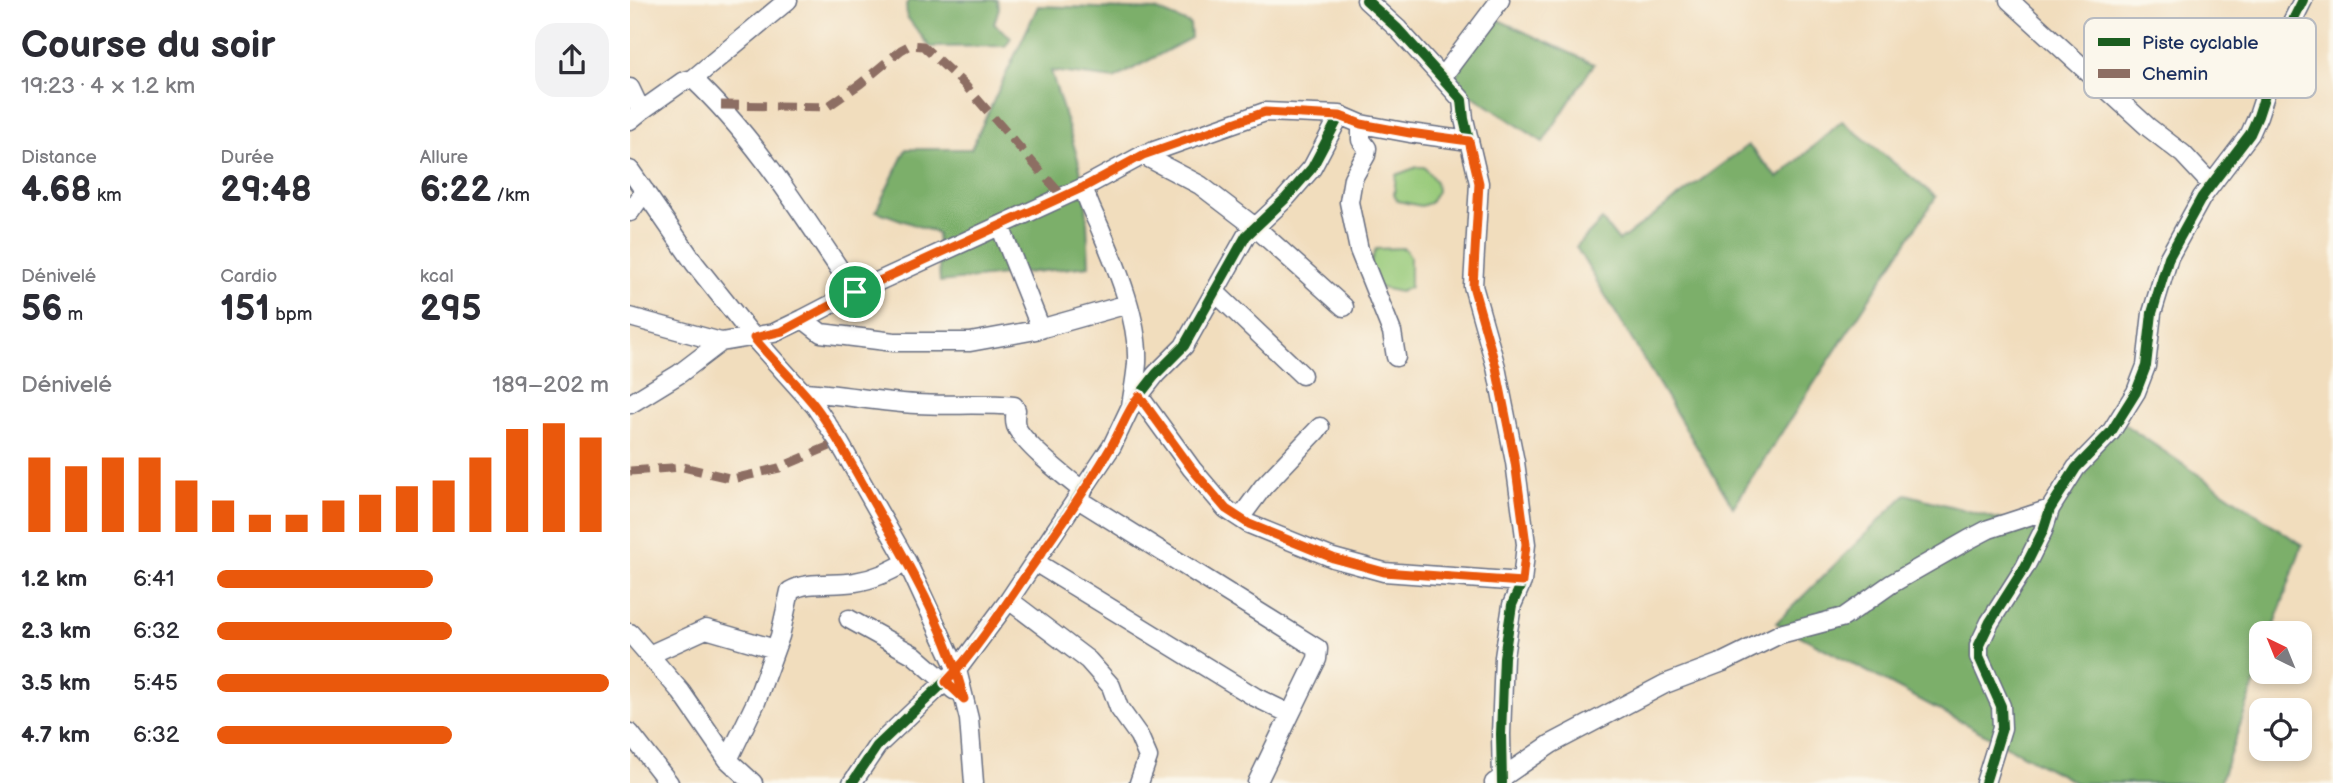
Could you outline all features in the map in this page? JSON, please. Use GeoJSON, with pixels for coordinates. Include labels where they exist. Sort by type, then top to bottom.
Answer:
{"type":"FeatureCollection","features":[{"type":"Feature","properties":{"kind":"street"},"geometry":{"type":"LineString","coordinates":[[630,88],[635,115],[682,82],[693,79],[788,0]]}},
{"type":"Feature","properties":{"kind":"street"},"geometry":{"type":"LineString","coordinates":[[1366,0],[1398,29],[1462,100],[1479,183],[1473,286],[1496,367],[1515,462],[1526,544],[1522,582],[1512,605],[1504,657],[1499,781]]}},
{"type":"Feature","properties":{"kind":"street"},"geometry":{"type":"LineString","coordinates":[[1442,77],[1500,0]]}},
{"type":"Feature","properties":{"kind":"street"},"geometry":{"type":"LineString","coordinates":[[2009,0],[2084,69]]}},
{"type":"Feature","properties":{"kind":"street"},"geometry":{"type":"LineString","coordinates":[[2294,18],[2303,0]]}},
{"type":"Feature","properties":{"kind":"street"},"geometry":{"type":"LineString","coordinates":[[693,79],[721,105],[769,166],[855,292]]}},
{"type":"Feature","properties":{"kind":"street"},"geometry":{"type":"LineString","coordinates":[[2116,98],[2148,127],[2183,153],[2211,184]]}},
{"type":"Feature","properties":{"kind":"street"},"geometry":{"type":"LineString","coordinates":[[1985,783],[2003,728],[2001,706],[1979,657],[1979,645],[1990,622],[2025,567],[2043,531],[2050,509],[2076,468],[2110,432],[2137,392],[2146,366],[2152,313],[2169,257],[2211,184],[2250,134],[2264,98]]}},
{"type":"Feature","properties":{"kind":"street"},"geometry":{"type":"LineString","coordinates":[[630,317],[721,342],[783,331],[855,292],[1084,187],[1143,155],[1265,112],[1340,116],[1361,124],[1469,141]]}},
{"type":"Feature","properties":{"kind":"street"},"geometry":{"type":"LineString","coordinates":[[852,783],[877,746],[951,676],[1009,600],[1081,495],[1112,446],[1135,401],[1156,374],[1184,346],[1246,236],[1285,199],[1312,168],[1340,116]]}},
{"type":"Feature","properties":{"kind":"street"},"geometry":{"type":"LineString","coordinates":[[1361,124],[1361,140],[1367,148],[1366,155],[1353,178],[1349,202],[1359,250],[1392,332],[1396,357]]}},
{"type":"Feature","properties":{"kind":"street"},"geometry":{"type":"LineString","coordinates":[[1143,155],[1200,185],[1255,227],[1344,307]]}},
{"type":"Feature","properties":{"kind":"street"},"geometry":{"type":"LineString","coordinates":[[630,170],[695,264],[754,338],[803,392],[839,442],[907,562],[951,676],[964,699],[969,719],[974,783]]}},
{"type":"Feature","properties":{"kind":"street"},"geometry":{"type":"LineString","coordinates":[[1084,187],[1128,304],[1135,332],[1135,401],[1226,509],[1249,524],[1333,558],[1384,572],[1522,582]]}},
{"type":"Feature","properties":{"kind":"street"},"geometry":{"type":"LineString","coordinates":[[630,212],[645,191]]}},
{"type":"Feature","properties":{"kind":"street"},"geometry":{"type":"LineString","coordinates":[[1000,226],[1041,329]]}},
{"type":"Feature","properties":{"kind":"street"},"geometry":{"type":"LineString","coordinates":[[1214,292],[1301,376]]}},
{"type":"Feature","properties":{"kind":"street"},"geometry":{"type":"LineString","coordinates":[[803,319],[821,333],[894,342],[970,342],[1041,329],[1128,304]]}},
{"type":"Feature","properties":{"kind":"street"},"geometry":{"type":"LineString","coordinates":[[630,404],[679,374],[721,342]]}},
{"type":"Feature","properties":{"kind":"street"},"geometry":{"type":"LineString","coordinates":[[803,392],[918,404],[978,403],[1014,406],[1018,431],[1081,495],[1318,649],[1317,659],[1257,783]]}},
{"type":"Feature","properties":{"kind":"street"},"geometry":{"type":"LineString","coordinates":[[1240,518],[1263,486],[1320,427]]}},
{"type":"Feature","properties":{"kind":"street"},"geometry":{"type":"LineString","coordinates":[[1499,781],[1570,733],[1664,684],[1723,662],[1780,634],[1844,617],[1891,584],[1979,535],[2050,509]]}},
{"type":"Feature","properties":{"kind":"street"},"geometry":{"type":"LineString","coordinates":[[728,760],[756,702],[775,649],[790,591],[800,585],[828,586],[878,578],[907,562]]}},
{"type":"Feature","properties":{"kind":"street"},"geometry":{"type":"LineString","coordinates":[[1035,562],[1255,697],[1290,714]]}},
{"type":"Feature","properties":{"kind":"street"},"geometry":{"type":"LineString","coordinates":[[1009,600],[1088,660],[1111,686],[1119,708],[1139,736],[1148,757],[1139,783]]}},
{"type":"Feature","properties":{"kind":"street"},"geometry":{"type":"LineString","coordinates":[[849,619],[951,676]]}},
{"type":"Feature","properties":{"kind":"street"},"geometry":{"type":"LineString","coordinates":[[649,655],[706,629],[775,649]]}},
{"type":"Feature","properties":{"kind":"street"},"geometry":{"type":"LineString","coordinates":[[630,633],[681,692],[728,760],[752,783]]}},
{"type":"Feature","properties":{"kind":"street"},"geometry":{"type":"LineString","coordinates":[[630,733],[668,783]]}},
{"type":"Feature","properties":{"kind":"green space"},"geometry":{"type":"Polygon","coordinates":[[[910,0],[997,0],[999,8],[994,24],[1011,37],[1006,46],[930,47],[907,17],[906,4],[910,0]]]}},
{"type":"Feature","properties":{"kind":"green space"},"geometry":{"type":"Polygon","coordinates":[[[1038,6],[1157,10],[1190,24],[1191,38],[1114,79],[1051,71],[1078,159],[1086,198],[1089,266],[940,282],[937,233],[876,211],[906,149],[971,149],[1038,6]]]}},
{"type":"Feature","properties":{"kind":"green space"},"geometry":{"type":"Polygon","coordinates":[[[1492,17],[1594,64],[1543,142],[1452,82],[1492,17]]]}},
{"type":"Feature","properties":{"kind":"green space"},"geometry":{"type":"Polygon","coordinates":[[[1842,121],[1936,197],[1733,507],[1576,247],[1602,220],[1619,241],[1748,145],[1778,178],[1842,121]]]}},
{"type":"Feature","properties":{"kind":"green space"},"geometry":{"type":"Polygon","coordinates":[[[1424,167],[1436,182],[1437,191],[1430,203],[1421,206],[1398,201],[1394,195],[1396,175],[1424,167]]]}},
{"type":"Feature","properties":{"kind":"green space"},"geometry":{"type":"Polygon","coordinates":[[[1404,248],[1410,256],[1410,287],[1400,292],[1376,287],[1369,265],[1376,249],[1404,248]]]}},
{"type":"Feature","properties":{"kind":"green space"},"geometry":{"type":"Polygon","coordinates":[[[2118,420],[2302,545],[2276,621],[2249,621],[2249,684],[2254,684],[2220,783],[2076,783],[1776,623],[1906,494],[2043,531],[2118,420]]]}},
{"type":"Feature","properties":{"kind":"marked path"},"geometry":{"type":"LineString","coordinates":[[721,105],[827,107],[901,50],[910,45],[923,46],[964,84],[1063,197]]}},
{"type":"Feature","properties":{"kind":"marked path"},"geometry":{"type":"LineString","coordinates":[[630,471],[683,467],[733,479],[779,468],[839,442]]}},
{"type":"Feature","properties":{"kind":"cycle path"},"geometry":{"type":"LineString","coordinates":[[1366,0],[1398,29],[1462,100],[1479,183],[1473,286],[1496,367],[1515,462],[1526,544],[1522,582],[1512,605],[1504,657],[1502,783]]}},
{"type":"Feature","properties":{"kind":"cycle path"},"geometry":{"type":"LineString","coordinates":[[2294,18],[2303,0]]}},
{"type":"Feature","properties":{"kind":"cycle path"},"geometry":{"type":"LineString","coordinates":[[1985,783],[2002,728],[2001,706],[1979,657],[1979,645],[1990,622],[2025,567],[2043,531],[2050,509],[2076,468],[2111,432],[2136,392],[2146,366],[2152,313],[2169,257],[2202,197],[2250,134],[2264,98]]}},
{"type":"Feature","properties":{"kind":"cycle path"},"geometry":{"type":"LineString","coordinates":[[852,783],[877,746],[957,670],[1009,600],[1112,446],[1131,406],[1156,374],[1184,346],[1246,236],[1285,199],[1312,168],[1340,115]]}},
{"type":"Feature","properties":{"kind":"route"},"geometry":{"type":"LineString","coordinates":[[855,292],[783,331],[754,338],[815,406],[839,442],[907,562],[957,670],[964,699],[946,682],[957,670],[1009,600],[1067,516],[1112,446],[1131,406],[1139,396],[1192,469],[1226,509],[1249,524],[1333,558],[1384,572],[1522,582],[1526,544],[1515,462],[1496,367],[1473,286],[1479,183],[1469,141],[1361,124],[1340,116],[1265,112],[1143,155],[1084,187],[855,292]]}}]}
